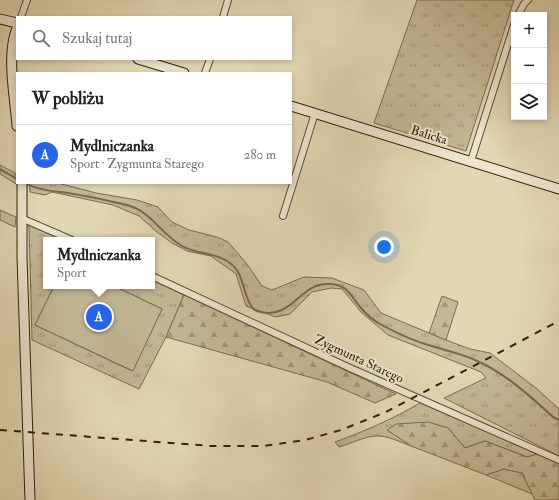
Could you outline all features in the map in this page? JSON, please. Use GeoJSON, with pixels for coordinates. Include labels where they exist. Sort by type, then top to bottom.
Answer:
{"type":"FeatureCollection","features":[{"type":"Feature","properties":{"kind":"street"},"geometry":{"type":"LineString","coordinates":[[21,16],[27,0]]}},
{"type":"Feature","properties":{"kind":"street"},"geometry":{"type":"LineString","coordinates":[[223,16],[228,0]]}},
{"type":"Feature","properties":{"kind":"street"},"geometry":{"type":"LineString","coordinates":[[520,12],[528,0]]}},
{"type":"Feature","properties":{"kind":"street"},"geometry":{"type":"LineString","coordinates":[[0,19],[16,23]]}},
{"type":"Feature","properties":{"kind":"street"},"geometry":{"type":"LineString","coordinates":[[16,32],[13,42],[12,60],[16,113]]}},
{"type":"Feature","properties":{"kind":"street"},"geometry":{"type":"LineString","coordinates":[[471,161],[511,34]]}},
{"type":"Feature","properties":{"kind":"street"},"geometry":{"type":"LineString","coordinates":[[141,60],[181,72]]}},
{"type":"Feature","properties":{"kind":"street"},"geometry":{"type":"LineString","coordinates":[[205,72],[210,60]]}},
{"type":"Feature","properties":{"kind":"street","name":"Balicka"},"geometry":{"type":"LineString","coordinates":[[292,106],[559,189]]}},
{"type":"Feature","properties":{"kind":"street"},"geometry":{"type":"LineString","coordinates":[[283,216],[315,113]]}},
{"type":"Feature","properties":{"kind":"street"},"geometry":{"type":"LineString","coordinates":[[22,184],[21,218],[30,500]]}},
{"type":"Feature","properties":{"kind":"street"},"geometry":{"type":"LineString","coordinates":[[21,218],[65,237]]}},
{"type":"Feature","properties":{"kind":"street","name":"Zygmunta Starego"},"geometry":{"type":"LineString","coordinates":[[155,277],[350,368],[559,460]]}},
{"type":"Feature","properties":{"kind":"green space"},"geometry":{"type":"Polygon","coordinates":[[[417,0],[514,0],[466,151],[374,123],[417,0]]]}},
{"type":"Feature","properties":{"kind":"green space"},"geometry":{"type":"Polygon","coordinates":[[[0,165],[16,173],[16,184],[0,174],[0,165]]]}},
{"type":"Feature","properties":{"kind":"green space"},"geometry":{"type":"Polygon","coordinates":[[[29,184],[62,184],[96,193],[137,200],[158,207],[172,222],[189,230],[217,237],[228,242],[247,264],[262,286],[272,290],[304,277],[332,278],[364,290],[381,313],[470,349],[490,353],[536,388],[559,409],[559,456],[444,398],[486,378],[481,372],[388,335],[361,312],[342,289],[331,288],[312,292],[290,314],[276,317],[246,306],[236,274],[211,256],[187,251],[172,243],[139,216],[113,205],[52,192],[45,195],[30,192],[29,184]]]}},
{"type":"Feature","properties":{"kind":"green space"},"geometry":{"type":"Polygon","coordinates":[[[0,210],[16,217],[15,227],[0,220],[0,210]]]}},
{"type":"Feature","properties":{"kind":"green space"},"geometry":{"type":"Polygon","coordinates":[[[29,225],[56,237],[43,237],[43,289],[53,289],[35,325],[132,371],[162,309],[120,289],[155,289],[155,281],[184,295],[166,337],[139,389],[32,340],[29,225]]]}},
{"type":"Feature","properties":{"kind":"green space"},"geometry":{"type":"Polygon","coordinates":[[[53,289],[120,289],[162,309],[133,371],[35,325],[53,289]]]}},
{"type":"Feature","properties":{"kind":"green space"},"geometry":{"type":"Polygon","coordinates":[[[184,295],[396,394],[375,403],[327,382],[166,337],[184,295]]]}},
{"type":"Feature","properties":{"kind":"green space"},"geometry":{"type":"Polygon","coordinates":[[[442,296],[458,302],[446,340],[429,333],[442,296]]]}},
{"type":"Feature","properties":{"kind":"green space"},"geometry":{"type":"Polygon","coordinates":[[[420,403],[538,454],[527,457],[485,441],[465,448],[448,428],[388,430],[411,446],[380,436],[366,438],[339,447],[335,442],[379,424],[420,403]]]}},
{"type":"Feature","properties":{"kind":"green space"},"geometry":{"type":"Polygon","coordinates":[[[428,422],[448,428],[465,448],[485,441],[527,457],[538,454],[559,463],[559,500],[535,500],[522,473],[504,469],[486,475],[411,446],[387,430],[396,424],[428,422]]]}},
{"type":"Feature","properties":{"kind":"green space"},"geometry":{"type":"Polygon","coordinates":[[[504,469],[522,473],[532,494],[486,475],[504,469]]]}},
{"type":"Feature","properties":{"kind":"waterway"},"geometry":{"type":"LineString","coordinates":[[0,169],[16,178]]}},
{"type":"Feature","properties":{"kind":"waterway"},"geometry":{"type":"LineString","coordinates":[[28,184],[40,189],[97,198],[127,205],[143,212],[182,246],[187,249],[222,258],[236,268],[248,300],[257,311],[269,313],[279,311],[287,307],[310,289],[319,285],[330,284],[341,286],[372,319],[414,340],[465,356],[486,365],[507,378],[553,417],[559,420]]}},
{"type":"Feature","properties":{"kind":"railway"},"geometry":{"type":"LineString","coordinates":[[0,430],[211,446],[263,446],[305,440],[341,430],[386,412],[559,321]]}},
{"type":"Feature","properties":{"kind":"place","name":"Mydlniczanka"},"geometry":{"type":"Point","coordinates":[99,317]}}]}
